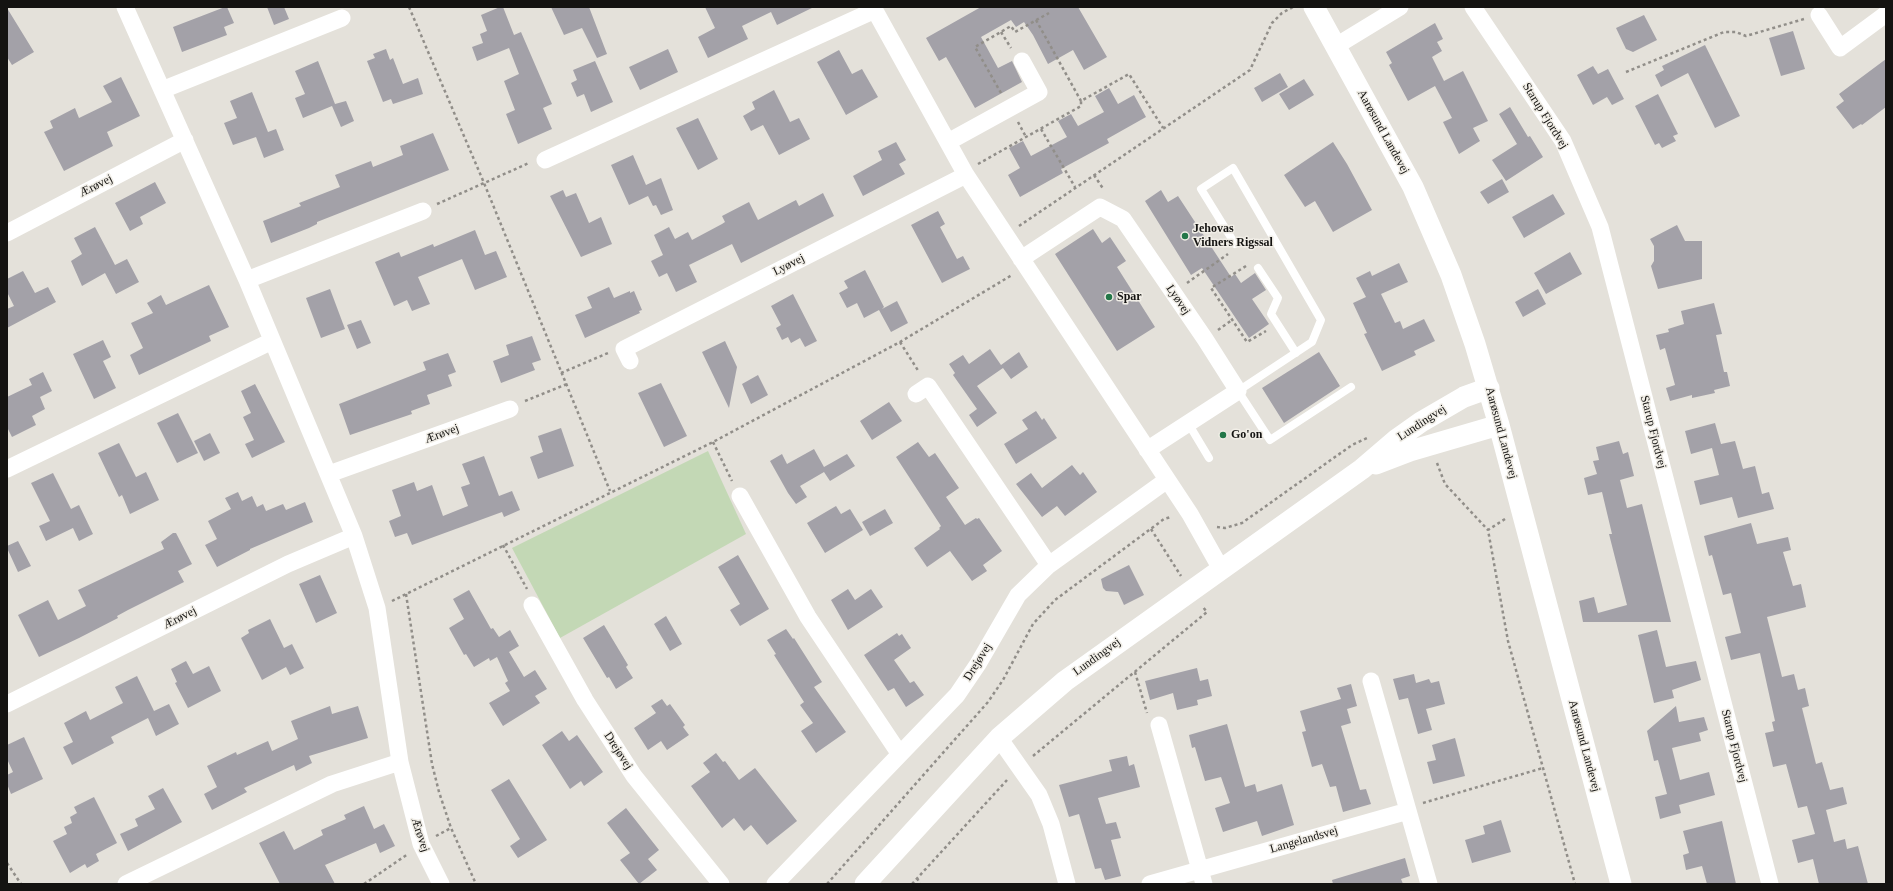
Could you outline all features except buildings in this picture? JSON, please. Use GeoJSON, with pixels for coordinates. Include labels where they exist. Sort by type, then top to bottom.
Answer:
{"type":"FeatureCollection","features":[{"type":"Feature","properties":{"kind":"street","name":"Ærøvej"},"geometry":{"type":"LineString","coordinates":[[125,7],[246,280],[354,536],[377,608],[400,762],[421,844],[441,884]]}},
{"type":"Feature","properties":{"kind":"street","name":"Aarøsund Landevej"},"geometry":{"type":"LineString","coordinates":[[1314,7],[1413,187],[1451,275],[1489,388],[1621,884]]}},
{"type":"Feature","properties":{"kind":"street"},"geometry":{"type":"LineString","coordinates":[[1336,46],[1400,7]]}},
{"type":"Feature","properties":{"kind":"street","name":"Starup Fjordvej"},"geometry":{"type":"LineString","coordinates":[[1473,7],[1564,141],[1600,227],[1770,884]]}},
{"type":"Feature","properties":{"kind":"street"},"geometry":{"type":"LineString","coordinates":[[545,160],[874,9],[966,175],[1190,514],[1221,568]]}},
{"type":"Feature","properties":{"kind":"street"},"geometry":{"type":"LineString","coordinates":[[1819,15],[1840,48],[1886,14]]}},
{"type":"Feature","properties":{"kind":"street"},"geometry":{"type":"LineString","coordinates":[[162,90],[342,18]]}},
{"type":"Feature","properties":{"kind":"street"},"geometry":{"type":"LineString","coordinates":[[948,142],[1038,92],[1022,61]]}},
{"type":"Feature","properties":{"kind":"street","name":"Ærøvej"},"geometry":{"type":"LineString","coordinates":[[7,233],[185,140]]}},
{"type":"Feature","properties":{"kind":"street","name":"Lyøvej"},"geometry":{"type":"LineString","coordinates":[[627,355],[966,175]]}},
{"type":"Feature","properties":{"kind":"street","name":"Lyøvej"},"geometry":{"type":"LineString","coordinates":[[1023,263],[1100,208],[1123,219],[1174,293],[1238,391]]}},
{"type":"Feature","properties":{"kind":"street"},"geometry":{"type":"LineString","coordinates":[[246,280],[423,211]]}},
{"type":"Feature","properties":{"kind":"street"},"geometry":{"type":"LineString","coordinates":[[7,469],[272,341]]}},
{"type":"Feature","properties":{"kind":"street","name":"Lundingvej"},"geometry":{"type":"LineString","coordinates":[[865,884],[999,738],[1064,681],[1362,469],[1397,439],[1431,415],[1464,397],[1489,388]]}},
{"type":"Feature","properties":{"kind":"street"},"geometry":{"type":"LineString","coordinates":[[922,390],[1049,566]]}},
{"type":"Feature","properties":{"kind":"street"},"geometry":{"type":"LineString","coordinates":[[1147,450],[1238,391]]}},
{"type":"Feature","properties":{"kind":"street","name":"Ærøvej"},"geometry":{"type":"LineString","coordinates":[[329,474],[510,409]]}},
{"type":"Feature","properties":{"kind":"street","name":"Lundingvej"},"geometry":{"type":"LineString","coordinates":[[1362,469],[1430,445],[1499,425]]}},
{"type":"Feature","properties":{"kind":"street","name":"Drejøvej"},"geometry":{"type":"LineString","coordinates":[[775,884],[899,753],[957,695],[978,664],[1018,595],[1049,566],[1167,480]]}},
{"type":"Feature","properties":{"kind":"street"},"geometry":{"type":"LineString","coordinates":[[740,496],[808,617],[899,753]]}},
{"type":"Feature","properties":{"kind":"street","name":"Ærøvej"},"geometry":{"type":"LineString","coordinates":[[7,704],[288,564],[354,536]]}},
{"type":"Feature","properties":{"kind":"street","name":"Drejøvej"},"geometry":{"type":"LineString","coordinates":[[532,605],[585,700],[634,776],[721,884]]}},
{"type":"Feature","properties":{"kind":"street"},"geometry":{"type":"LineString","coordinates":[[1371,681],[1429,884]]}},
{"type":"Feature","properties":{"kind":"street"},"geometry":{"type":"LineString","coordinates":[[1160,725],[1202,877]]}},
{"type":"Feature","properties":{"kind":"street"},"geometry":{"type":"LineString","coordinates":[[999,738],[1039,795],[1051,824],[1067,884]]}},
{"type":"Feature","properties":{"kind":"street"},"geometry":{"type":"LineString","coordinates":[[126,884],[332,784],[400,762]]}},
{"type":"Feature","properties":{"kind":"street","name":"Langelandsvej"},"geometry":{"type":"LineString","coordinates":[[1150,884],[1202,877],[1408,811]]}},
{"type":"Feature","properties":{"kind":"lane"},"geometry":{"type":"LineString","coordinates":[[1235,244],[1200,189],[1233,168],[1321,320],[1312,342],[1238,391],[1270,440],[1351,387]]}},
{"type":"Feature","properties":{"kind":"lane"},"geometry":{"type":"LineString","coordinates":[[1258,268],[1278,298],[1271,314],[1296,353]]}},
{"type":"Feature","properties":{"kind":"lane"},"geometry":{"type":"LineString","coordinates":[[1188,423],[1209,458]]}},
{"type":"Feature","properties":{"kind":"path"},"geometry":{"type":"LineString","coordinates":[[409,7],[484,183],[610,491]]}},
{"type":"Feature","properties":{"kind":"path"},"geometry":{"type":"LineString","coordinates":[[1005,235],[1250,70],[1272,23],[1282,13],[1293,7]]}},
{"type":"Feature","properties":{"kind":"path"},"geometry":{"type":"LineString","coordinates":[[1626,72],[1724,32],[1736,32],[1746,36],[1819,15]]}},
{"type":"Feature","properties":{"kind":"path"},"geometry":{"type":"LineString","coordinates":[[1036,20],[1082,101]]}},
{"type":"Feature","properties":{"kind":"path"},"geometry":{"type":"LineString","coordinates":[[966,175],[976,165],[1081,106],[1082,101],[1129,74],[1163,128]]}},
{"type":"Feature","properties":{"kind":"path"},"geometry":{"type":"LineString","coordinates":[[1041,129],[1075,188]]}},
{"type":"Feature","properties":{"kind":"path"},"geometry":{"type":"LineString","coordinates":[[423,211],[532,161],[545,160]]}},
{"type":"Feature","properties":{"kind":"path"},"geometry":{"type":"LineString","coordinates":[[1174,293],[1233,251],[1235,244]]}},
{"type":"Feature","properties":{"kind":"path"},"geometry":{"type":"LineString","coordinates":[[377,608],[610,491],[713,442],[900,342],[1023,263]]}},
{"type":"Feature","properties":{"kind":"path"},"geometry":{"type":"LineString","coordinates":[[1258,268],[1249,264],[1211,288],[1248,342],[1277,324]]}},
{"type":"Feature","properties":{"kind":"path"},"geometry":{"type":"LineString","coordinates":[[900,342],[922,390]]}},
{"type":"Feature","properties":{"kind":"path"},"geometry":{"type":"LineString","coordinates":[[561,373],[614,350],[627,355]]}},
{"type":"Feature","properties":{"kind":"path"},"geometry":{"type":"LineString","coordinates":[[510,409],[522,402],[567,384]]}},
{"type":"Feature","properties":{"kind":"path"},"geometry":{"type":"LineString","coordinates":[[1214,526],[1225,528],[1242,523],[1352,445],[1372,436]]}},
{"type":"Feature","properties":{"kind":"path"},"geometry":{"type":"LineString","coordinates":[[713,442],[740,496]]}},
{"type":"Feature","properties":{"kind":"path"},"geometry":{"type":"LineString","coordinates":[[1430,445],[1445,484],[1488,530],[1508,641],[1575,884]]}},
{"type":"Feature","properties":{"kind":"path"},"geometry":{"type":"LineString","coordinates":[[1488,530],[1521,508]]}},
{"type":"Feature","properties":{"kind":"path"},"geometry":{"type":"LineString","coordinates":[[827,884],[988,702],[1003,680],[1032,624],[1054,600],[1164,519],[1190,514]]}},
{"type":"Feature","properties":{"kind":"path"},"geometry":{"type":"LineString","coordinates":[[912,884],[1020,766],[1206,612],[1190,590],[1151,528]]}},
{"type":"Feature","properties":{"kind":"path"},"geometry":{"type":"LineString","coordinates":[[504,545],[530,594],[532,605]]}},
{"type":"Feature","properties":{"kind":"path"},"geometry":{"type":"LineString","coordinates":[[406,594],[431,756],[439,792],[451,828],[476,884]]}},
{"type":"Feature","properties":{"kind":"path"},"geometry":{"type":"LineString","coordinates":[[1135,672],[1150,722],[1160,725]]}},
{"type":"Feature","properties":{"kind":"path"},"geometry":{"type":"LineString","coordinates":[[1408,811],[1422,803],[1543,768]]}},
{"type":"Feature","properties":{"kind":"path"},"geometry":{"type":"LineString","coordinates":[[7,863],[21,884]]}},
{"type":"Feature","properties":{"kind":"path"},"geometry":{"type":"LineString","coordinates":[[917,878],[920,884]]}},
{"type":"Feature","properties":{"kind":"green space"},"geometry":{"type":"Polygon","coordinates":[[[708,451],[746,534],[560,638],[512,548],[708,451]]]}},
{"type":"Feature","properties":{"kind":"place","name":"Jehovas Vidners Rigssal"},"geometry":{"type":"Point","coordinates":[1185,236]}},
{"type":"Feature","properties":{"kind":"place","name":"Spar"},"geometry":{"type":"Point","coordinates":[1109,297]}},
{"type":"Feature","properties":{"kind":"place","name":"Go'on"},"geometry":{"type":"Point","coordinates":[1223,435]}}]}
